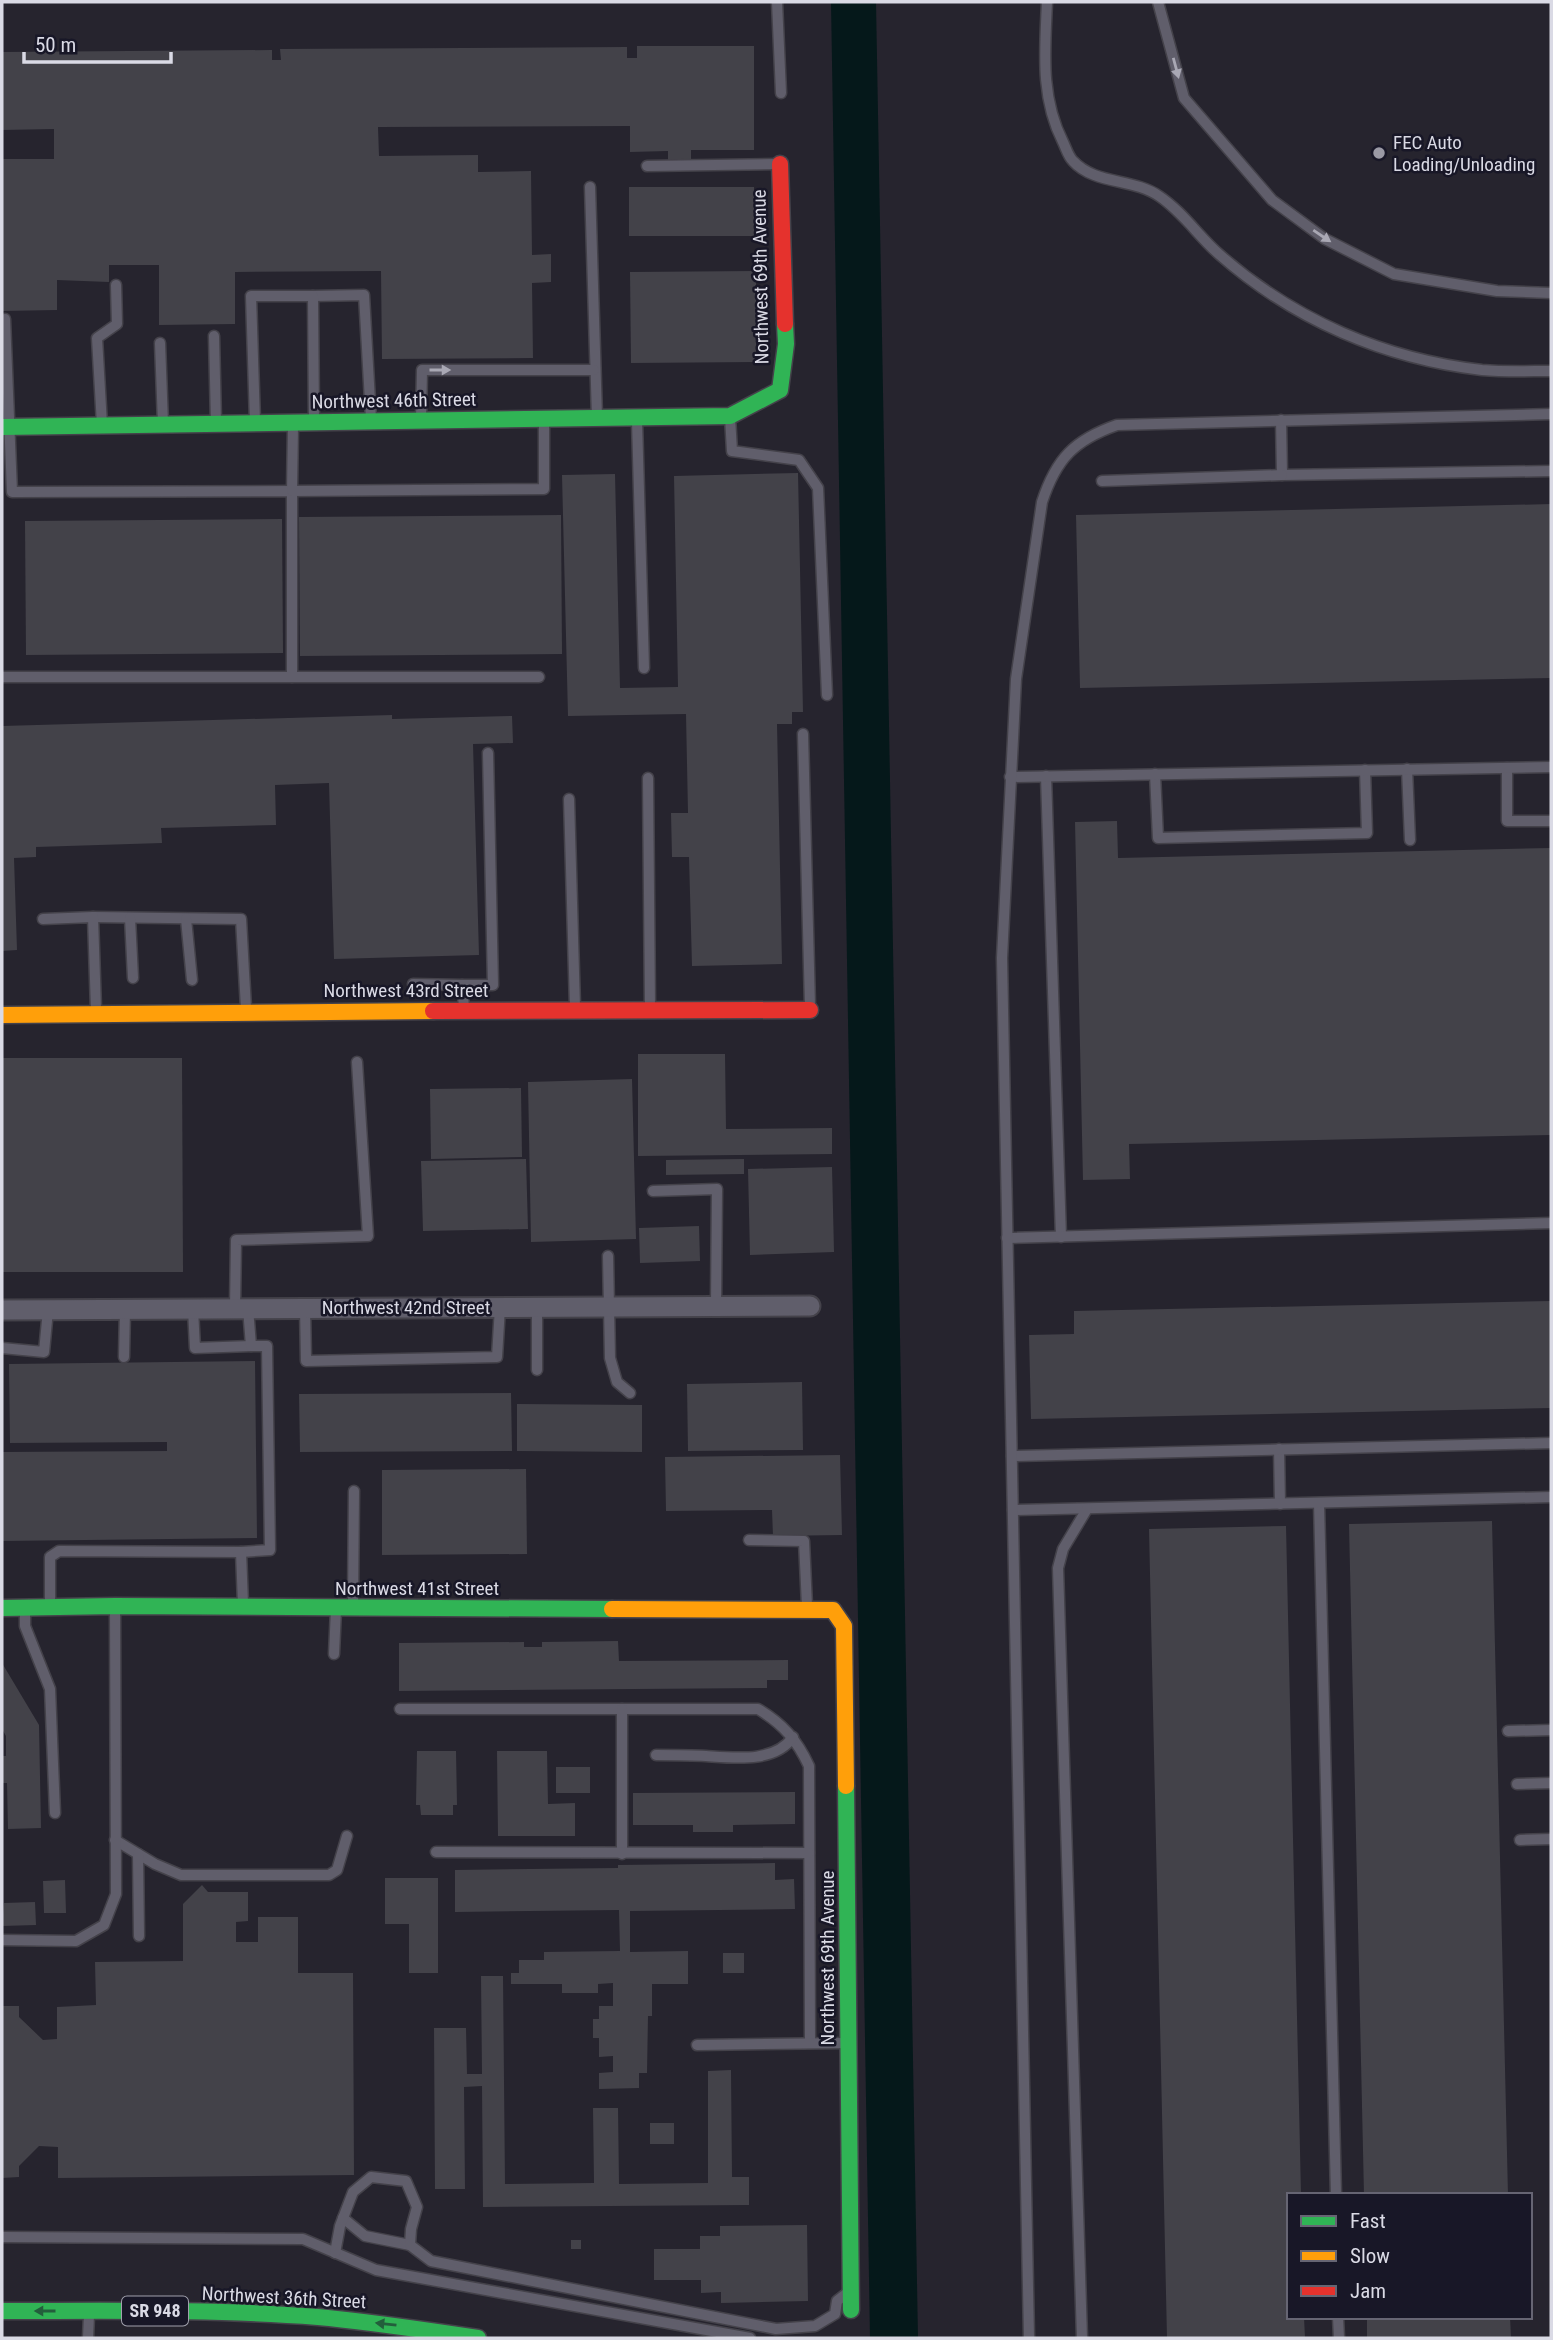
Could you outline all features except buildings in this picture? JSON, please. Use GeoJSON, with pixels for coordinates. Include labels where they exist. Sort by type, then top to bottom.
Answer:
{"type":"FeatureCollection","features":[{"type":"Feature","properties":{"kind":"street","name":"Northwest 69th Avenue"},"geometry":{"type":"LineString","coordinates":[[780,164],[786,344],[780,390]]}},
{"type":"Feature","properties":{"kind":"street","name":"Northwest 46th Street"},"geometry":{"type":"LineString","coordinates":[[6,426],[730,416],[780,390]]}},
{"type":"Feature","properties":{"kind":"street","name":"Northwest 43rd Street"},"geometry":{"type":"LineString","coordinates":[[2,1015],[246,1011],[810,1010]]}},
{"type":"Feature","properties":{"kind":"street","name":"Northwest 42nd Street"},"geometry":{"type":"LineString","coordinates":[[2,1310],[810,1306]]}},
{"type":"Feature","properties":{"kind":"street","name":"Northwest 41st Street"},"geometry":{"type":"LineString","coordinates":[[2,1608],[115,1606],[832,1610]]}},
{"type":"Feature","properties":{"kind":"street","name":"Northwest 69th Avenue"},"geometry":{"type":"LineString","coordinates":[[832,1610],[844,1626],[851,2310]]}},
{"type":"Feature","properties":{"kind":"street","name":"Northwest 36th Street"},"geometry":{"type":"LineString","coordinates":[[2,2311],[143,2310],[315,2317],[478,2338]]}},
{"type":"Feature","properties":{"kind":"lane"},"geometry":{"type":"LineString","coordinates":[[777,2],[781,93]]}},
{"type":"Feature","properties":{"kind":"lane"},"geometry":{"type":"LineString","coordinates":[[1048,2],[1045,65],[1048,102],[1072,160],[1094,176],[1148,189],[1175,209],[1219,255],[1275,297],[1334,331],[1384,350],[1437,363],[1485,370],[1551,371]]}},
{"type":"Feature","properties":{"kind":"lane"},"geometry":{"type":"LineString","coordinates":[[1158,2],[1184,98],[1272,200],[1325,239],[1394,274],[1497,291],[1551,293]]}},
{"type":"Feature","properties":{"kind":"lane"},"geometry":{"type":"LineString","coordinates":[[647,166],[780,164]]}},
{"type":"Feature","properties":{"kind":"lane"},"geometry":{"type":"LineString","coordinates":[[590,187],[597,418]]}},
{"type":"Feature","properties":{"kind":"lane"},"geometry":{"type":"LineString","coordinates":[[102,425],[97,338],[117,324],[116,285]]}},
{"type":"Feature","properties":{"kind":"lane"},"geometry":{"type":"LineString","coordinates":[[255,423],[250,296],[364,295],[371,421]]}},
{"type":"Feature","properties":{"kind":"lane"},"geometry":{"type":"LineString","coordinates":[[313,296],[314,422]]}},
{"type":"Feature","properties":{"kind":"lane"},"geometry":{"type":"LineString","coordinates":[[5,319],[7,492],[544,489],[544,419]]}},
{"type":"Feature","properties":{"kind":"lane"},"geometry":{"type":"LineString","coordinates":[[214,336],[216,424]]}},
{"type":"Feature","properties":{"kind":"lane"},"geometry":{"type":"LineString","coordinates":[[160,343],[163,424]]}},
{"type":"Feature","properties":{"kind":"lane"},"geometry":{"type":"LineString","coordinates":[[421,421],[422,370],[594,370]]}},
{"type":"Feature","properties":{"kind":"lane"},"geometry":{"type":"LineString","coordinates":[[1029,2338],[1002,958],[1016,679],[1046,491],[1058,465],[1077,443],[1117,425],[1551,414]]}},
{"type":"Feature","properties":{"kind":"lane"},"geometry":{"type":"LineString","coordinates":[[730,416],[732,451],[799,460],[818,488],[827,695]]}},
{"type":"Feature","properties":{"kind":"lane"},"geometry":{"type":"LineString","coordinates":[[636,417],[644,668]]}},
{"type":"Feature","properties":{"kind":"lane"},"geometry":{"type":"LineString","coordinates":[[1281,420],[1283,475]]}},
{"type":"Feature","properties":{"kind":"lane"},"geometry":{"type":"LineString","coordinates":[[292,677],[293,422]]}},
{"type":"Feature","properties":{"kind":"lane"},"geometry":{"type":"LineString","coordinates":[[1102,481],[1551,471]]}},
{"type":"Feature","properties":{"kind":"lane"},"geometry":{"type":"LineString","coordinates":[[2,677],[539,677]]}},
{"type":"Feature","properties":{"kind":"lane"},"geometry":{"type":"LineString","coordinates":[[803,734],[810,1010]]}},
{"type":"Feature","properties":{"kind":"lane"},"geometry":{"type":"LineString","coordinates":[[413,984],[493,985],[488,753]]}},
{"type":"Feature","properties":{"kind":"lane"},"geometry":{"type":"LineString","coordinates":[[1010,777],[1551,767]]}},
{"type":"Feature","properties":{"kind":"lane"},"geometry":{"type":"LineString","coordinates":[[1507,768],[1507,821],[1551,821]]}},
{"type":"Feature","properties":{"kind":"lane"},"geometry":{"type":"LineString","coordinates":[[1407,769],[1409,840]]}},
{"type":"Feature","properties":{"kind":"lane"},"geometry":{"type":"LineString","coordinates":[[1155,774],[1157,838],[1171,838],[1367,833],[1365,770]]}},
{"type":"Feature","properties":{"kind":"lane"},"geometry":{"type":"LineString","coordinates":[[1046,776],[1061,1237]]}},
{"type":"Feature","properties":{"kind":"lane"},"geometry":{"type":"LineString","coordinates":[[648,778],[650,1011]]}},
{"type":"Feature","properties":{"kind":"lane"},"geometry":{"type":"LineString","coordinates":[[569,799],[575,1011]]}},
{"type":"Feature","properties":{"kind":"lane"},"geometry":{"type":"LineString","coordinates":[[93,917],[96,1014]]}},
{"type":"Feature","properties":{"kind":"lane"},"geometry":{"type":"LineString","coordinates":[[130,918],[133,978]]}},
{"type":"Feature","properties":{"kind":"lane"},"geometry":{"type":"LineString","coordinates":[[43,919],[242,919],[246,1011]]}},
{"type":"Feature","properties":{"kind":"lane"},"geometry":{"type":"LineString","coordinates":[[186,919],[192,980]]}},
{"type":"Feature","properties":{"kind":"lane"},"geometry":{"type":"LineString","coordinates":[[462,985],[465,1011]]}},
{"type":"Feature","properties":{"kind":"lane"},"geometry":{"type":"LineString","coordinates":[[251,1346],[242,1308],[236,1240],[368,1236],[357,1062]]}},
{"type":"Feature","properties":{"kind":"lane"},"geometry":{"type":"LineString","coordinates":[[653,1191],[717,1189],[716,1306]]}},
{"type":"Feature","properties":{"kind":"lane"},"geometry":{"type":"LineString","coordinates":[[1007,1238],[1551,1223]]}},
{"type":"Feature","properties":{"kind":"lane"},"geometry":{"type":"LineString","coordinates":[[608,1256],[610,1358],[617,1382],[630,1394]]}},
{"type":"Feature","properties":{"kind":"lane"},"geometry":{"type":"LineString","coordinates":[[305,1308],[306,1361],[497,1357],[500,1307]]}},
{"type":"Feature","properties":{"kind":"lane"},"geometry":{"type":"LineString","coordinates":[[537,1307],[537,1370]]}},
{"type":"Feature","properties":{"kind":"lane"},"geometry":{"type":"LineString","coordinates":[[124,1357],[125,1309]]}},
{"type":"Feature","properties":{"kind":"lane"},"geometry":{"type":"LineString","coordinates":[[50,1607],[50,1558],[59,1551],[270,1550],[267,1346],[195,1348],[193,1309]]}},
{"type":"Feature","properties":{"kind":"lane"},"geometry":{"type":"LineString","coordinates":[[2,1348],[44,1352],[48,1310]]}},
{"type":"Feature","properties":{"kind":"lane"},"geometry":{"type":"LineString","coordinates":[[1012,1456],[1551,1443]]}},
{"type":"Feature","properties":{"kind":"lane"},"geometry":{"type":"LineString","coordinates":[[1279,1449],[1280,1504]]}},
{"type":"Feature","properties":{"kind":"lane"},"geometry":{"type":"LineString","coordinates":[[334,1654],[344,1609],[354,1491]]}},
{"type":"Feature","properties":{"kind":"lane"},"geometry":{"type":"LineString","coordinates":[[1013,1510],[1551,1497]]}},
{"type":"Feature","properties":{"kind":"lane"},"geometry":{"type":"LineString","coordinates":[[1320,1503],[1335,2193]]}},
{"type":"Feature","properties":{"kind":"lane"},"geometry":{"type":"LineString","coordinates":[[1082,2338],[1058,1568],[1063,1549],[1087,1508]]}},
{"type":"Feature","properties":{"kind":"lane"},"geometry":{"type":"LineString","coordinates":[[749,1540],[804,1541],[807,1610]]}},
{"type":"Feature","properties":{"kind":"lane"},"geometry":{"type":"LineString","coordinates":[[240,1552],[243,1608]]}},
{"type":"Feature","properties":{"kind":"lane"},"geometry":{"type":"LineString","coordinates":[[2,1940],[76,1941],[104,1925],[116,1894],[115,1606]]}},
{"type":"Feature","properties":{"kind":"lane"},"geometry":{"type":"LineString","coordinates":[[25,1608],[25,1626],[50,1689],[55,1813]]}},
{"type":"Feature","properties":{"kind":"lane"},"geometry":{"type":"LineString","coordinates":[[400,1709],[758,1709],[785,1728],[809,1766],[810,2043]]}},
{"type":"Feature","properties":{"kind":"lane"},"geometry":{"type":"LineString","coordinates":[[622,1709],[622,1854]]}},
{"type":"Feature","properties":{"kind":"lane"},"geometry":{"type":"LineString","coordinates":[[1508,1731],[1551,1730]]}},
{"type":"Feature","properties":{"kind":"lane"},"geometry":{"type":"LineString","coordinates":[[656,1755],[737,1760],[786,1747],[793,1737]]}},
{"type":"Feature","properties":{"kind":"lane"},"geometry":{"type":"LineString","coordinates":[[1517,1784],[1551,1783]]}},
{"type":"Feature","properties":{"kind":"lane"},"geometry":{"type":"LineString","coordinates":[[115,1840],[181,1875],[328,1875],[337,1870],[347,1836]]}},
{"type":"Feature","properties":{"kind":"lane"},"geometry":{"type":"LineString","coordinates":[[1520,1840],[1551,1839]]}},
{"type":"Feature","properties":{"kind":"lane"},"geometry":{"type":"LineString","coordinates":[[436,1852],[809,1853]]}},
{"type":"Feature","properties":{"kind":"lane"},"geometry":{"type":"LineString","coordinates":[[138,1854],[139,1936]]}},
{"type":"Feature","properties":{"kind":"lane"},"geometry":{"type":"LineString","coordinates":[[697,2045],[849,2043]]}},
{"type":"Feature","properties":{"kind":"lane"},"geometry":{"type":"LineString","coordinates":[[335,2253],[343,2218],[353,2192],[371,2178],[406,2181],[417,2207],[410,2245]]}},
{"type":"Feature","properties":{"kind":"lane"},"geometry":{"type":"LineString","coordinates":[[343,2218],[365,2236],[410,2245],[431,2261],[776,2329],[815,2326],[835,2314],[837,2301],[851,2291]]}},
{"type":"Feature","properties":{"kind":"lane"},"geometry":{"type":"LineString","coordinates":[[2,2236],[303,2239],[376,2270],[750,2338]]}},
{"type":"Feature","properties":{"kind":"lane"},"geometry":{"type":"LineString","coordinates":[[88,2338],[89,2311]]}},
{"type":"Feature","properties":{"kind":"lane"},"geometry":{"type":"LineString","coordinates":[[1338,2319],[1339,2338]]}},
{"type":"Feature","properties":{"kind":"shaded area"},"geometry":{"type":"Polygon","coordinates":[[[831,2],[876,2],[918,2338],[870,2338],[831,2]]]}},
{"type":"Feature","properties":{"kind":"traffic: fast"},"geometry":{"type":"LineString","coordinates":[[2,427],[730,416],[780,390],[786,344],[785,324]]}},
{"type":"Feature","properties":{"kind":"traffic: fast"},"geometry":{"type":"LineString","coordinates":[[2,1608],[115,1606],[612,1609]]}},
{"type":"Feature","properties":{"kind":"traffic: fast"},"geometry":{"type":"LineString","coordinates":[[846,1786],[851,2310]]}},
{"type":"Feature","properties":{"kind":"traffic: fast"},"geometry":{"type":"LineString","coordinates":[[2,2311],[279,2314],[358,2321],[478,2338]]}},
{"type":"Feature","properties":{"kind":"traffic: slow"},"geometry":{"type":"LineString","coordinates":[[2,1015],[433,1011]]}},
{"type":"Feature","properties":{"kind":"traffic: slow"},"geometry":{"type":"LineString","coordinates":[[612,1609],[833,1610],[844,1626],[846,1786]]}},
{"type":"Feature","properties":{"kind":"traffic: jam"},"geometry":{"type":"LineString","coordinates":[[780,164],[785,324]]}},
{"type":"Feature","properties":{"kind":"traffic: jam"},"geometry":{"type":"LineString","coordinates":[[433,1011],[810,1010]]}},
{"type":"Feature","properties":{"kind":"place","name":"FEC Auto Loading/Unloading"},"geometry":{"type":"Point","coordinates":[1379,153]}}]}
